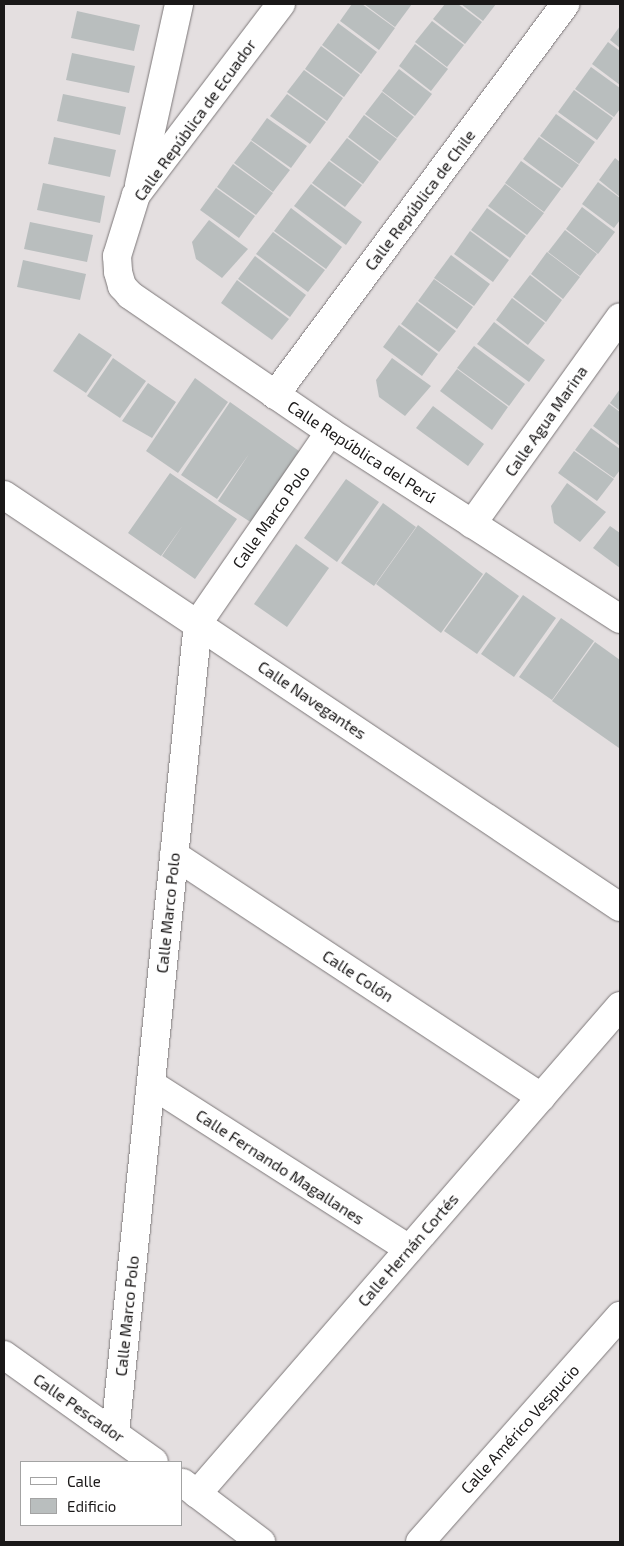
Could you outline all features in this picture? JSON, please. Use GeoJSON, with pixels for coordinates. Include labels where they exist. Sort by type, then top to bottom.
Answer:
{"type":"FeatureCollection","features":[{"type":"Feature","properties":{"kind":"street"},"geometry":{"type":"LineString","coordinates":[[136,195],[179,4]]}},
{"type":"Feature","properties":{"kind":"street","name":"Calle República de Ecuador"},"geometry":{"type":"LineString","coordinates":[[118,272],[117,256],[136,195],[281,4]]}},
{"type":"Feature","properties":{"kind":"street","name":"Calle República de Chile"},"geometry":{"type":"LineString","coordinates":[[276,395],[565,4]]}},
{"type":"Feature","properties":{"kind":"street","name":"Calle República del Perú"},"geometry":{"type":"LineString","coordinates":[[118,272],[122,286],[130,295],[330,432],[620,619]]}},
{"type":"Feature","properties":{"kind":"street","name":"Calle Agua Marina"},"geometry":{"type":"LineString","coordinates":[[472,524],[620,317]]}},
{"type":"Feature","properties":{"kind":"street","name":"Calle Marco Polo"},"geometry":{"type":"LineString","coordinates":[[115,1434],[198,623],[330,432]]}},
{"type":"Feature","properties":{"kind":"street","name":"Calle Navegantes"},"geometry":{"type":"LineString","coordinates":[[4,502],[198,623],[620,907]]}},
{"type":"Feature","properties":{"kind":"street","name":"Calle Colón"},"geometry":{"type":"LineString","coordinates":[[174,855],[541,1097]]}},
{"type":"Feature","properties":{"kind":"street","name":"Calle Hernán Cortés"},"geometry":{"type":"LineString","coordinates":[[189,1488],[409,1249],[620,1006]]}},
{"type":"Feature","properties":{"kind":"street","name":"Calle Fernando Magallanes"},"geometry":{"type":"LineString","coordinates":[[151,1084],[409,1249]]}},
{"type":"Feature","properties":{"kind":"street","name":"Calle Américo Vespucio"},"geometry":{"type":"LineString","coordinates":[[420,1542],[620,1316]]}},
{"type":"Feature","properties":{"kind":"street","name":"Calle Pescador"},"geometry":{"type":"LineString","coordinates":[[4,1355],[153,1461]]}},
{"type":"Feature","properties":{"kind":"street"},"geometry":{"type":"LineString","coordinates":[[189,1488],[261,1542]]}},
{"type":"Feature","properties":{"kind":"building"},"geometry":{"type":"Polygon","coordinates":[[[352,4],[362,4],[395,28],[379,50],[340,21],[352,4]]]}},
{"type":"Feature","properties":{"kind":"building"},"geometry":{"type":"Polygon","coordinates":[[[364,4],[412,4],[395,27],[364,4]]]}},
{"type":"Feature","properties":{"kind":"building"},"geometry":{"type":"Polygon","coordinates":[[[445,4],[458,4],[482,22],[465,44],[433,19],[445,4]]]}},
{"type":"Feature","properties":{"kind":"building"},"geometry":{"type":"Polygon","coordinates":[[[461,4],[496,4],[483,21],[461,4]]]}},
{"type":"Feature","properties":{"kind":"building"},"geometry":{"type":"Polygon","coordinates":[[[77,11],[140,25],[134,51],[71,38],[77,11]]]}},
{"type":"Feature","properties":{"kind":"building"},"geometry":{"type":"Polygon","coordinates":[[[432,21],[464,45],[447,67],[415,42],[432,21]]]}},
{"type":"Feature","properties":{"kind":"building"},"geometry":{"type":"Polygon","coordinates":[[[338,23],[377,52],[361,74],[322,45],[338,23]]]}},
{"type":"Feature","properties":{"kind":"building"},"geometry":{"type":"Polygon","coordinates":[[[620,26],[620,48],[610,40],[620,26]]]}},
{"type":"Feature","properties":{"kind":"building"},"geometry":{"type":"Polygon","coordinates":[[[608,42],[620,51],[620,85],[592,64],[608,42]]]}},
{"type":"Feature","properties":{"kind":"building"},"geometry":{"type":"Polygon","coordinates":[[[415,44],[448,69],[431,91],[399,66],[415,44]]]}},
{"type":"Feature","properties":{"kind":"building"},"geometry":{"type":"Polygon","coordinates":[[[321,46],[360,75],[344,97],[305,69],[321,46]]]}},
{"type":"Feature","properties":{"kind":"building"},"geometry":{"type":"Polygon","coordinates":[[[72,53],[135,66],[129,93],[66,80],[72,53]]]}},
{"type":"Feature","properties":{"kind":"building"},"geometry":{"type":"Polygon","coordinates":[[[591,67],[620,88],[620,109],[614,117],[575,89],[591,67]]]}},
{"type":"Feature","properties":{"kind":"building"},"geometry":{"type":"Polygon","coordinates":[[[399,69],[432,94],[415,116],[382,91],[399,69]]]}},
{"type":"Feature","properties":{"kind":"building"},"geometry":{"type":"Polygon","coordinates":[[[304,70],[343,98],[327,121],[287,92],[304,70]]]}},
{"type":"Feature","properties":{"kind":"building"},"geometry":{"type":"Polygon","coordinates":[[[574,90],[613,118],[597,140],[558,112],[574,90]]]}},
{"type":"Feature","properties":{"kind":"building"},"geometry":{"type":"Polygon","coordinates":[[[382,92],[414,117],[397,138],[365,114],[382,92]]]}},
{"type":"Feature","properties":{"kind":"building"},"geometry":{"type":"Polygon","coordinates":[[[63,94],[126,107],[120,135],[57,121],[63,94]]]}},
{"type":"Feature","properties":{"kind":"building"},"geometry":{"type":"Polygon","coordinates":[[[287,94],[326,122],[310,144],[270,116],[287,94]]]}},
{"type":"Feature","properties":{"kind":"building"},"geometry":{"type":"Polygon","coordinates":[[[556,114],[595,142],[579,164],[540,136],[556,114]]]}},
{"type":"Feature","properties":{"kind":"building"},"geometry":{"type":"Polygon","coordinates":[[[364,115],[397,139],[380,161],[348,137],[364,115]]]}},
{"type":"Feature","properties":{"kind":"building"},"geometry":{"type":"Polygon","coordinates":[[[267,118],[307,146],[291,168],[251,140],[267,118]]]}},
{"type":"Feature","properties":{"kind":"building"},"geometry":{"type":"Polygon","coordinates":[[[54,137],[116,150],[110,177],[48,164],[54,137]]]}},
{"type":"Feature","properties":{"kind":"building"},"geometry":{"type":"Polygon","coordinates":[[[539,137],[579,165],[562,188],[523,159],[539,137]]]}},
{"type":"Feature","properties":{"kind":"building"},"geometry":{"type":"Polygon","coordinates":[[[347,138],[379,162],[363,184],[330,160],[347,138]]]}},
{"type":"Feature","properties":{"kind":"building"},"geometry":{"type":"Polygon","coordinates":[[[251,141],[290,170],[273,192],[234,163],[251,141]]]}},
{"type":"Feature","properties":{"kind":"building"},"geometry":{"type":"Polygon","coordinates":[[[615,158],[620,162],[620,197],[599,180],[615,158]]]}},
{"type":"Feature","properties":{"kind":"building"},"geometry":{"type":"Polygon","coordinates":[[[329,161],[362,185],[345,207],[312,183],[329,161]]]}},
{"type":"Feature","properties":{"kind":"building"},"geometry":{"type":"Polygon","coordinates":[[[521,161],[561,189],[544,212],[505,183],[521,161]]]}},
{"type":"Feature","properties":{"kind":"building"},"geometry":{"type":"Polygon","coordinates":[[[233,164],[273,193],[256,215],[217,187],[233,164]]]}},
{"type":"Feature","properties":{"kind":"building"},"geometry":{"type":"Polygon","coordinates":[[[598,182],[620,198],[620,220],[614,228],[582,204],[598,182]]]}},
{"type":"Feature","properties":{"kind":"building"},"geometry":{"type":"Polygon","coordinates":[[[43,183],[105,196],[100,223],[37,210],[43,183]]]}},
{"type":"Feature","properties":{"kind":"building"},"geometry":{"type":"Polygon","coordinates":[[[311,184],[362,222],[346,245],[294,206],[311,184]]]}},
{"type":"Feature","properties":{"kind":"building"},"geometry":{"type":"Polygon","coordinates":[[[505,184],[544,213],[527,235],[488,206],[505,184]]]}},
{"type":"Feature","properties":{"kind":"building"},"geometry":{"type":"Polygon","coordinates":[[[216,188],[255,216],[239,238],[200,210],[216,188]]]}},
{"type":"Feature","properties":{"kind":"building"},"geometry":{"type":"Polygon","coordinates":[[[582,207],[615,232],[598,254],[566,229],[582,207]]]}},
{"type":"Feature","properties":{"kind":"building"},"geometry":{"type":"Polygon","coordinates":[[[291,208],[342,247],[326,269],[274,231],[291,208]]]}},
{"type":"Feature","properties":{"kind":"building"},"geometry":{"type":"Polygon","coordinates":[[[487,208],[526,236],[510,258],[471,230],[487,208]]]}},
{"type":"Feature","properties":{"kind":"building"},"geometry":{"type":"Polygon","coordinates":[[[209,220],[248,249],[222,278],[196,259],[192,242],[209,220]]]}},
{"type":"Feature","properties":{"kind":"building"},"geometry":{"type":"Polygon","coordinates":[[[30,222],[93,235],[87,262],[24,249],[30,222]]]}},
{"type":"Feature","properties":{"kind":"building"},"geometry":{"type":"Polygon","coordinates":[[[565,230],[597,254],[580,276],[548,252],[565,230]]]}},
{"type":"Feature","properties":{"kind":"building"},"geometry":{"type":"Polygon","coordinates":[[[470,231],[509,260],[493,282],[454,254],[470,231]]]}},
{"type":"Feature","properties":{"kind":"building"},"geometry":{"type":"Polygon","coordinates":[[[273,232],[325,270],[308,292],[256,254],[273,232]]]}},
{"type":"Feature","properties":{"kind":"building"},"geometry":{"type":"Polygon","coordinates":[[[547,252],[580,277],[563,299],[531,274],[547,252]]]}},
{"type":"Feature","properties":{"kind":"building"},"geometry":{"type":"Polygon","coordinates":[[[451,255],[490,284],[474,306],[434,278],[451,255]]]}},
{"type":"Feature","properties":{"kind":"building"},"geometry":{"type":"Polygon","coordinates":[[[255,256],[306,295],[290,317],[238,279],[255,256]]]}},
{"type":"Feature","properties":{"kind":"building"},"geometry":{"type":"Polygon","coordinates":[[[23,260],[86,274],[80,300],[17,287],[23,260]]]}},
{"type":"Feature","properties":{"kind":"building"},"geometry":{"type":"Polygon","coordinates":[[[530,275],[562,300],[546,322],[513,297],[530,275]]]}},
{"type":"Feature","properties":{"kind":"building"},"geometry":{"type":"Polygon","coordinates":[[[434,279],[473,307],[457,329],[418,301],[434,279]]]}},
{"type":"Feature","properties":{"kind":"building"},"geometry":{"type":"Polygon","coordinates":[[[237,280],[289,319],[272,340],[221,303],[237,280]]]}},
{"type":"Feature","properties":{"kind":"building"},"geometry":{"type":"Polygon","coordinates":[[[512,298],[545,323],[528,345],[496,320],[512,298]]]}},
{"type":"Feature","properties":{"kind":"building"},"geometry":{"type":"Polygon","coordinates":[[[417,302],[456,331],[439,352],[401,324],[417,302]]]}},
{"type":"Feature","properties":{"kind":"building"},"geometry":{"type":"Polygon","coordinates":[[[494,322],[545,360],[529,382],[477,344],[494,322]]]}},
{"type":"Feature","properties":{"kind":"building"},"geometry":{"type":"Polygon","coordinates":[[[399,325],[438,354],[422,376],[383,347],[399,325]]]}},
{"type":"Feature","properties":{"kind":"building"},"geometry":{"type":"Polygon","coordinates":[[[79,333],[112,355],[86,393],[53,371],[79,333]]]}},
{"type":"Feature","properties":{"kind":"building"},"geometry":{"type":"Polygon","coordinates":[[[474,346],[525,384],[509,406],[457,368],[474,346]]]}},
{"type":"Feature","properties":{"kind":"building"},"geometry":{"type":"Polygon","coordinates":[[[113,358],[146,381],[120,418],[87,396],[113,358]]]}},
{"type":"Feature","properties":{"kind":"building"},"geometry":{"type":"Polygon","coordinates":[[[392,358],[431,386],[405,416],[379,397],[376,380],[392,358]]]}},
{"type":"Feature","properties":{"kind":"building"},"geometry":{"type":"Polygon","coordinates":[[[457,369],[508,407],[492,430],[440,391],[457,369]]]}},
{"type":"Feature","properties":{"kind":"building"},"geometry":{"type":"Polygon","coordinates":[[[195,378],[228,402],[178,473],[146,451],[195,378]]]}},
{"type":"Feature","properties":{"kind":"building"},"geometry":{"type":"Polygon","coordinates":[[[148,383],[176,402],[152,438],[122,421],[148,383]]]}},
{"type":"Feature","properties":{"kind":"building"},"geometry":{"type":"Polygon","coordinates":[[[620,389],[620,411],[610,403],[620,389]]]}},
{"type":"Feature","properties":{"kind":"building"},"geometry":{"type":"Polygon","coordinates":[[[230,402],[299,451],[252,523],[218,501],[249,454],[217,499],[181,475],[230,402]]]}},
{"type":"Feature","properties":{"kind":"building"},"geometry":{"type":"Polygon","coordinates":[[[609,404],[620,412],[620,446],[593,426],[609,404]]]}},
{"type":"Feature","properties":{"kind":"building"},"geometry":{"type":"Polygon","coordinates":[[[433,406],[484,444],[468,466],[416,428],[433,406]]]}},
{"type":"Feature","properties":{"kind":"building"},"geometry":{"type":"Polygon","coordinates":[[[591,428],[620,449],[620,470],[614,478],[575,450],[591,428]]]}},
{"type":"Feature","properties":{"kind":"building"},"geometry":{"type":"Polygon","coordinates":[[[574,451],[614,479],[597,501],[558,473],[574,451]]]}},
{"type":"Feature","properties":{"kind":"building"},"geometry":{"type":"Polygon","coordinates":[[[170,473],[237,519],[195,579],[162,556],[183,525],[161,556],[128,533],[170,473]]]}},
{"type":"Feature","properties":{"kind":"building"},"geometry":{"type":"Polygon","coordinates":[[[346,479],[379,502],[337,562],[304,538],[346,479]]]}},
{"type":"Feature","properties":{"kind":"building"},"geometry":{"type":"Polygon","coordinates":[[[567,483],[606,512],[580,542],[554,523],[551,506],[567,483]]]}},
{"type":"Feature","properties":{"kind":"building"},"geometry":{"type":"Polygon","coordinates":[[[383,503],[416,527],[374,586],[341,563],[383,503]]]}},
{"type":"Feature","properties":{"kind":"building"},"geometry":{"type":"Polygon","coordinates":[[[418,525],[483,574],[441,633],[376,584],[418,525]]]}},
{"type":"Feature","properties":{"kind":"building"},"geometry":{"type":"Polygon","coordinates":[[[610,526],[620,533],[620,568],[593,548],[610,526]]]}},
{"type":"Feature","properties":{"kind":"building"},"geometry":{"type":"Polygon","coordinates":[[[296,544],[329,568],[287,627],[254,604],[296,544]]]}},
{"type":"Feature","properties":{"kind":"building"},"geometry":{"type":"Polygon","coordinates":[[[486,572],[519,596],[477,654],[444,631],[486,572]]]}},
{"type":"Feature","properties":{"kind":"building"},"geometry":{"type":"Polygon","coordinates":[[[523,595],[556,618],[514,677],[481,654],[523,595]]]}},
{"type":"Feature","properties":{"kind":"building"},"geometry":{"type":"Polygon","coordinates":[[[561,618],[594,641],[552,700],[519,677],[561,618]]]}},
{"type":"Feature","properties":{"kind":"building"},"geometry":{"type":"Polygon","coordinates":[[[595,642],[620,660],[619,748],[552,701],[595,642]]]}}]}
